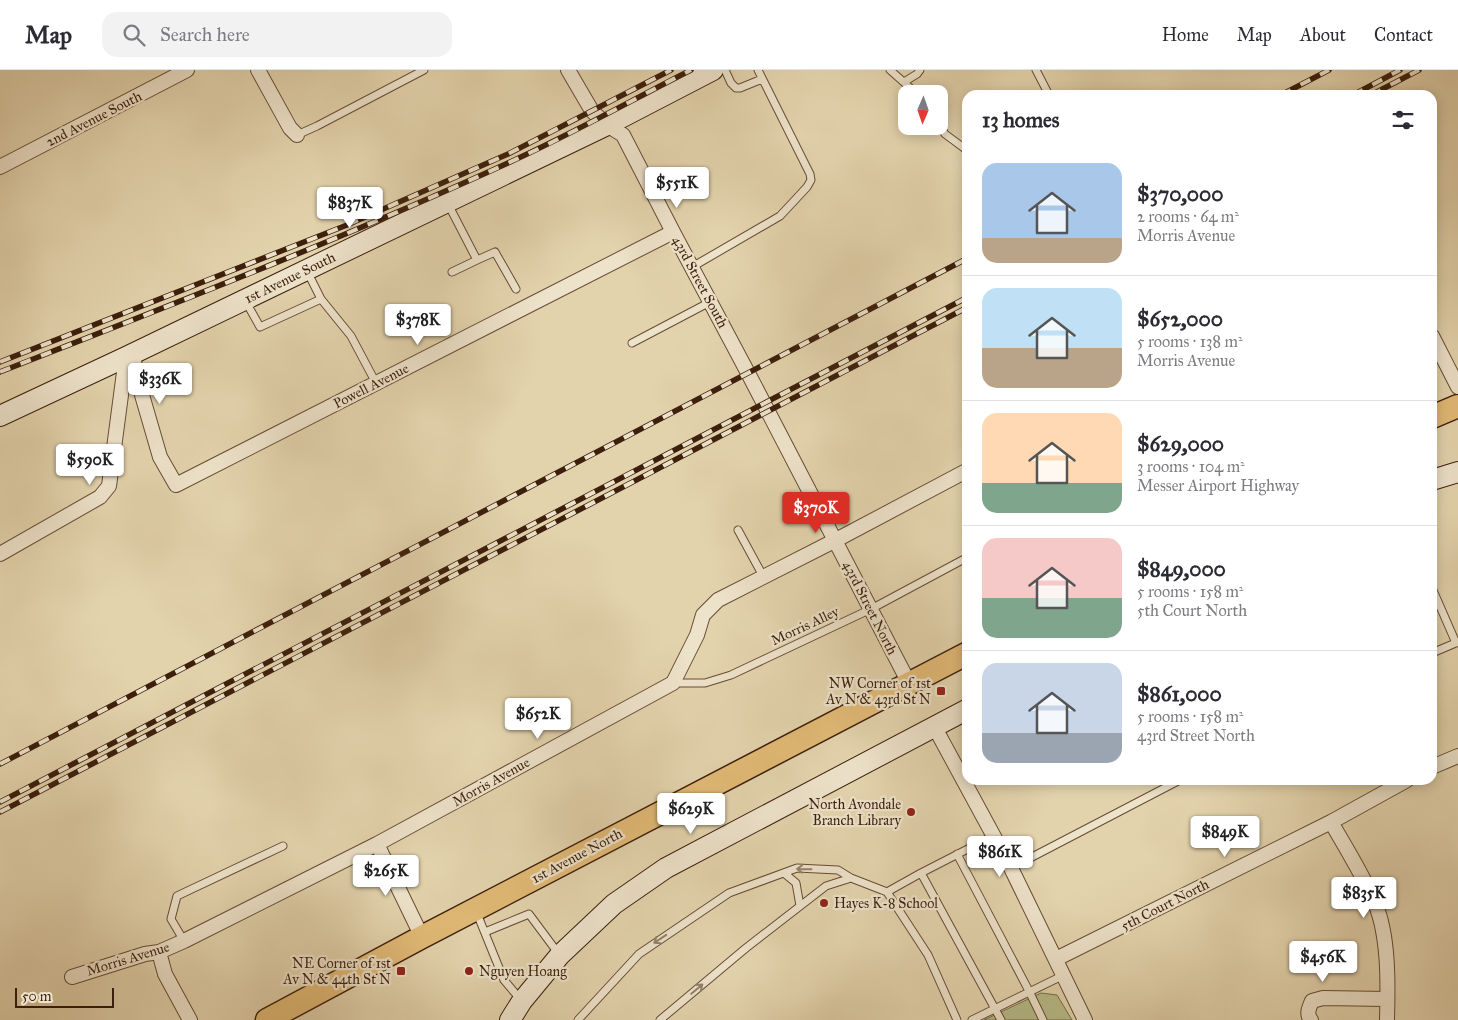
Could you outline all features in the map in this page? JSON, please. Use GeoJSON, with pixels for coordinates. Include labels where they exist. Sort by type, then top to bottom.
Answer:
{"type":"FeatureCollection","features":[{"type":"Feature","properties":{"kind":"main road"},"geometry":{"type":"LineString","coordinates":[[1437,415],[1458,406]]}},
{"type":"Feature","properties":{"kind":"main road","name":"1st Avenue North"},"geometry":{"type":"LineString","coordinates":[[267,1020],[475,909],[962,656]]}},
{"type":"Feature","properties":{"kind":"street","name":"2nd Avenue South"},"geometry":{"type":"LineString","coordinates":[[0,167],[187,70]]}},
{"type":"Feature","properties":{"kind":"street"},"geometry":{"type":"LineString","coordinates":[[258,70],[290,128],[297,135]]}},
{"type":"Feature","properties":{"kind":"street","name":"43rd Street South"},"geometry":{"type":"LineString","coordinates":[[568,70],[592,111],[607,125],[623,135],[748,372]]}},
{"type":"Feature","properties":{"kind":"street","name":"1st Avenue South"},"geometry":{"type":"LineString","coordinates":[[0,416],[607,125],[713,70]]}},
{"type":"Feature","properties":{"kind":"street","name":"Powell Avenue"},"geometry":{"type":"LineString","coordinates":[[126,356],[133,357],[160,457],[176,485],[673,232]]}},
{"type":"Feature","properties":{"kind":"street"},"geometry":{"type":"LineString","coordinates":[[1437,346],[1458,387]]}},
{"type":"Feature","properties":{"kind":"street"},"geometry":{"type":"LineString","coordinates":[[0,554],[100,497],[109,486],[126,356]]}},
{"type":"Feature","properties":{"kind":"street","name":"43rd Street North"},"geometry":{"type":"LineString","coordinates":[[748,372],[909,683]]}},
{"type":"Feature","properties":{"kind":"street"},"geometry":{"type":"LineString","coordinates":[[1437,478],[1458,472]]}},
{"type":"Feature","properties":{"kind":"street"},"geometry":{"type":"LineString","coordinates":[[673,683],[697,635],[703,615],[718,600],[962,473]]}},
{"type":"Feature","properties":{"kind":"street","name":"Morris Avenue"},"geometry":{"type":"LineString","coordinates":[[72,976],[145,954],[160,952],[184,942],[377,844],[673,683]]}},
{"type":"Feature","properties":{"kind":"street"},"geometry":{"type":"LineString","coordinates":[[510,1020],[522,1001],[560,956],[614,904],[666,868],[962,712]]}},
{"type":"Feature","properties":{"kind":"street"},"geometry":{"type":"LineString","coordinates":[[934,726],[962,778]]}},
{"type":"Feature","properties":{"kind":"street"},"geometry":{"type":"LineString","coordinates":[[1437,765],[1458,756]]}},
{"type":"Feature","properties":{"kind":"street"},"geometry":{"type":"LineString","coordinates":[[966,785],[1011,868],[1085,1020]]}},
{"type":"Feature","properties":{"kind":"street","name":"5th Court North"},"geometry":{"type":"LineString","coordinates":[[1056,959],[1331,822],[1397,785]]}},
{"type":"Feature","properties":{"kind":"street"},"geometry":{"type":"LineString","coordinates":[[1331,822],[1375,904],[1385,948],[1387,1020]]}},
{"type":"Feature","properties":{"kind":"street"},"geometry":{"type":"LineString","coordinates":[[377,844],[422,937]]}},
{"type":"Feature","properties":{"kind":"street"},"geometry":{"type":"LineString","coordinates":[[160,952],[165,974],[190,1020]]}},
{"type":"Feature","properties":{"kind":"street"},"geometry":{"type":"LineString","coordinates":[[1312,1020],[1309,1017],[1308,1009],[1312,1001],[1322,998],[1387,999]]}},
{"type":"Feature","properties":{"kind":"lane"},"geometry":{"type":"LineString","coordinates":[[297,135],[424,70]]}},
{"type":"Feature","properties":{"kind":"lane"},"geometry":{"type":"LineString","coordinates":[[725,70],[731,83],[736,88],[762,79]]}},
{"type":"Feature","properties":{"kind":"lane"},"geometry":{"type":"LineString","coordinates":[[692,267],[780,216],[808,187],[811,180],[810,174],[758,70]]}},
{"type":"Feature","properties":{"kind":"lane"},"geometry":{"type":"LineString","coordinates":[[890,70],[907,85]]}},
{"type":"Feature","properties":{"kind":"lane"},"geometry":{"type":"LineString","coordinates":[[904,82],[920,70]]}},
{"type":"Feature","properties":{"kind":"lane"},"geometry":{"type":"LineString","coordinates":[[1036,70],[1046,90]]}},
{"type":"Feature","properties":{"kind":"lane"},"geometry":{"type":"LineString","coordinates":[[946,135],[962,147]]}},
{"type":"Feature","properties":{"kind":"lane"},"geometry":{"type":"LineString","coordinates":[[447,202],[477,260]]}},
{"type":"Feature","properties":{"kind":"lane"},"geometry":{"type":"LineString","coordinates":[[452,272],[496,252],[516,289]]}},
{"type":"Feature","properties":{"kind":"lane"},"geometry":{"type":"LineString","coordinates":[[306,270],[321,299],[352,336],[376,383]]}},
{"type":"Feature","properties":{"kind":"lane"},"geometry":{"type":"LineString","coordinates":[[245,299],[260,327],[321,299]]}},
{"type":"Feature","properties":{"kind":"lane"},"geometry":{"type":"LineString","coordinates":[[632,343],[710,302]]}},
{"type":"Feature","properties":{"kind":"lane"},"geometry":{"type":"LineString","coordinates":[[738,530],[763,576]]}},
{"type":"Feature","properties":{"kind":"lane","name":"Morris Alley"},"geometry":{"type":"LineString","coordinates":[[673,683],[705,682],[731,675],[871,609],[962,560]]}},
{"type":"Feature","properties":{"kind":"lane"},"geometry":{"type":"LineString","coordinates":[[1437,599],[1457,642],[1437,651]]}},
{"type":"Feature","properties":{"kind":"lane"},"geometry":{"type":"LineString","coordinates":[[1011,868],[1170,785]]}},
{"type":"Feature","properties":{"kind":"lane"},"geometry":{"type":"LineString","coordinates":[[887,892],[993,836]]}},
{"type":"Feature","properties":{"kind":"lane"},"geometry":{"type":"LineString","coordinates":[[184,942],[171,919],[177,896],[283,846]]}},
{"type":"Feature","properties":{"kind":"lane"},"geometry":{"type":"LineString","coordinates":[[958,854],[1043,1020]]}},
{"type":"Feature","properties":{"kind":"lane"},"geometry":{"type":"LineString","coordinates":[[578,1020],[639,954],[729,893],[797,868],[838,870],[851,878],[887,892],[928,955],[957,1020]]}},
{"type":"Feature","properties":{"kind":"lane"},"geometry":{"type":"LineString","coordinates":[[784,873],[796,883],[800,906]]}},
{"type":"Feature","properties":{"kind":"lane"},"geometry":{"type":"LineString","coordinates":[[921,873],[1002,1020]]}},
{"type":"Feature","properties":{"kind":"lane"},"geometry":{"type":"LineString","coordinates":[[660,1020],[746,948],[826,886],[851,878]]}},
{"type":"Feature","properties":{"kind":"lane"},"geometry":{"type":"LineString","coordinates":[[475,909],[504,980],[522,1001]]}},
{"type":"Feature","properties":{"kind":"lane"},"geometry":{"type":"LineString","coordinates":[[485,932],[529,914],[560,956]]}},
{"type":"Feature","properties":{"kind":"lane"},"geometry":{"type":"LineString","coordinates":[[972,1020],[1064,975]]}},
{"type":"Feature","properties":{"kind":"green space"},"geometry":{"type":"Polygon","coordinates":[[[1041,993],[1057,995],[1072,1020],[984,1020],[1041,993]]]}},
{"type":"Feature","properties":{"kind":"railway"},"geometry":{"type":"LineString","coordinates":[[0,362],[347,225],[508,154],[671,70]]}},
{"type":"Feature","properties":{"kind":"railway"},"geometry":{"type":"LineString","coordinates":[[0,372],[256,271],[446,191],[554,141],[691,70]]}},
{"type":"Feature","properties":{"kind":"railway"},"geometry":{"type":"LineString","coordinates":[[1291,90],[1329,70]]}},
{"type":"Feature","properties":{"kind":"railway"},"geometry":{"type":"LineString","coordinates":[[1362,90],[1400,70]]}},
{"type":"Feature","properties":{"kind":"railway"},"geometry":{"type":"LineString","coordinates":[[1381,90],[1419,70]]}},
{"type":"Feature","properties":{"kind":"railway"},"geometry":{"type":"LineString","coordinates":[[0,764],[962,261]]}},
{"type":"Feature","properties":{"kind":"railway"},"geometry":{"type":"LineString","coordinates":[[0,802],[962,300]]}},
{"type":"Feature","properties":{"kind":"railway"},"geometry":{"type":"LineString","coordinates":[[0,812],[962,310]]}},
{"type":"Feature","properties":{"kind":"place","name":"NW Corner of 1st Av N & 43rd St N"},"geometry":{"type":"Point","coordinates":[941,691]}},
{"type":"Feature","properties":{"kind":"place","name":"North Avondale Branch Library"},"geometry":{"type":"Point","coordinates":[911,812]}},
{"type":"Feature","properties":{"kind":"place","name":"Hayes K-8 School"},"geometry":{"type":"Point","coordinates":[824,903]}},
{"type":"Feature","properties":{"kind":"place","name":"NE Corner of 1st Av N & 44th St N"},"geometry":{"type":"Point","coordinates":[401,971]}},
{"type":"Feature","properties":{"kind":"place","name":"Nguyen Hoang"},"geometry":{"type":"Point","coordinates":[469,971]}}]}
